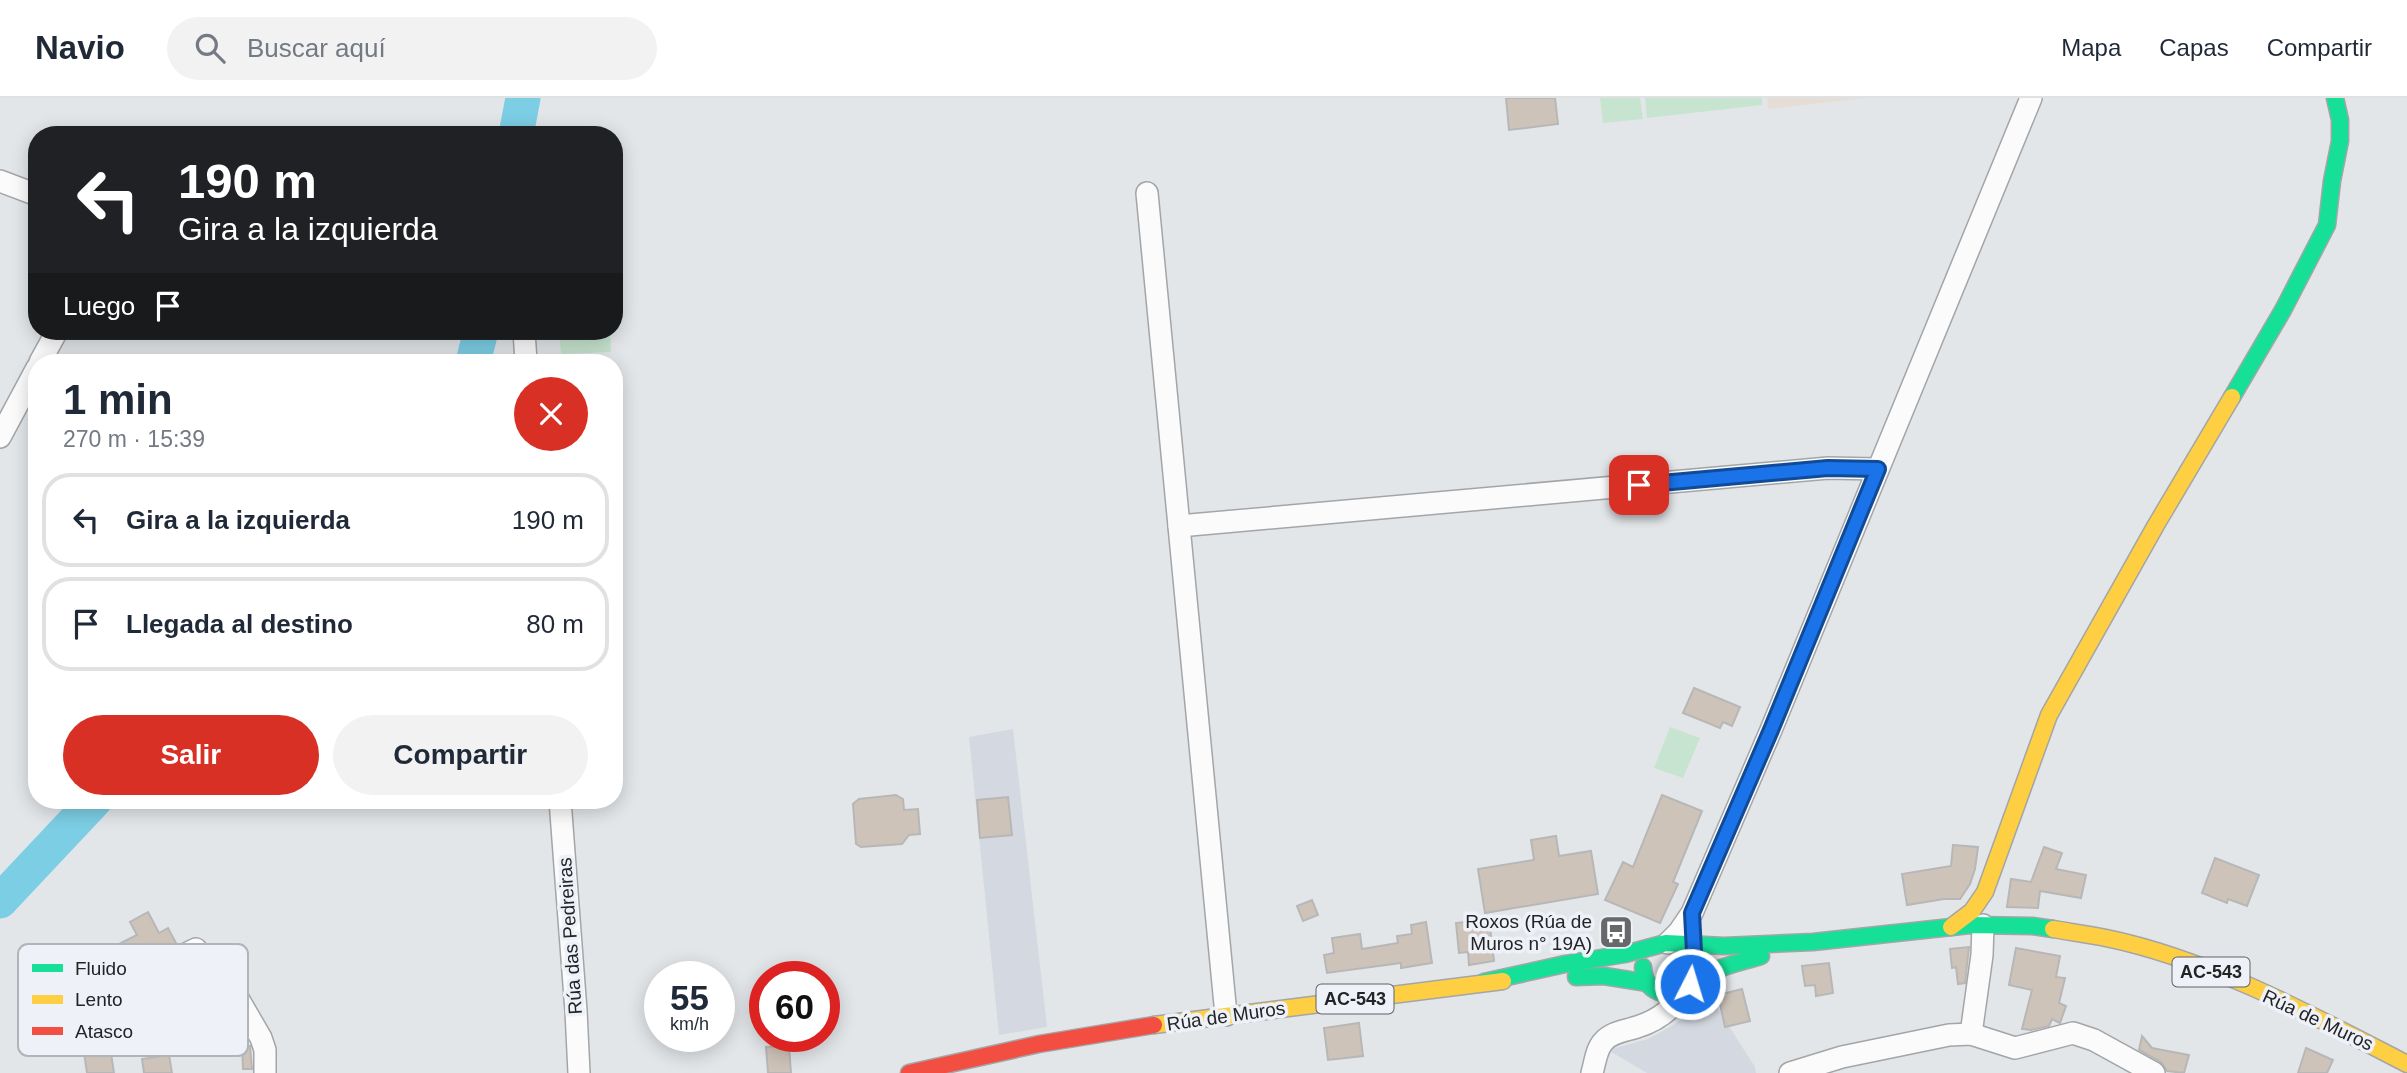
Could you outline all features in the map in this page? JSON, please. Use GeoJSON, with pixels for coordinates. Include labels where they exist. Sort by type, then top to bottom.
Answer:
{"type":"FeatureCollection","features":[{"type":"Feature","properties":{"kind":"main road"},"geometry":{"type":"LineString","coordinates":[[1951,927],[1972,911],[1985,892],[2049,715],[2156,525],[2283,310],[2323,233],[2329,216],[2332,181],[2340,141],[2340,120],[2335,98]]}},
{"type":"Feature","properties":{"kind":"main road","name":"Rúa de Muros"},"geometry":{"type":"LineString","coordinates":[[1649,985],[1643,972],[1648,953],[1813,942],[1951,927],[2043,927],[2085,933],[2162,953],[2295,1006],[2407,1065]]}},
{"type":"Feature","properties":{"kind":"main road","name":"Rúa de Muros"},"geometry":{"type":"LineString","coordinates":[[909,1073],[1010,1050],[1226,1015],[1484,982],[1598,976],[1649,985],[1661,993],[1671,995],[1734,964],[1813,942]]}},
{"type":"Feature","properties":{"kind":"main road","name":"Rúa de Muros"},"geometry":{"type":"LineString","coordinates":[[1484,982],[1631,953],[1683,952]]}},
{"type":"Feature","properties":{"kind":"main road","name":"Rúa de Muros"},"geometry":{"type":"LineString","coordinates":[[1683,952],[1694,974],[1689,985]]}},
{"type":"Feature","properties":{"kind":"street"},"geometry":{"type":"LineString","coordinates":[[1683,952],[1692,913],[1771,730],[2031,98]]}},
{"type":"Feature","properties":{"kind":"street"},"geometry":{"type":"LineString","coordinates":[[0,181],[28,192]]}},
{"type":"Feature","properties":{"kind":"street"},"geometry":{"type":"LineString","coordinates":[[1147,193],[1226,1015]]}},
{"type":"Feature","properties":{"kind":"street"},"geometry":{"type":"LineString","coordinates":[[0,437],[28,385]]}},
{"type":"Feature","properties":{"kind":"street"},"geometry":{"type":"LineString","coordinates":[[1179,526],[1828,468],[1878,469]]}},
{"type":"Feature","properties":{"kind":"street","name":"Rúa das Pedreiras"},"geometry":{"type":"LineString","coordinates":[[561,809],[579,1073]]}},
{"type":"Feature","properties":{"kind":"street"},"geometry":{"type":"LineString","coordinates":[[1971,1034],[1982,955],[1992,920],[1988,913],[1985,892]]}},
{"type":"Feature","properties":{"kind":"street","name":"Rúa de Muros"},"geometry":{"type":"LineString","coordinates":[[1592,1073],[1602,1043],[1622,1030],[1645,1006],[1649,985]]}},
{"type":"Feature","properties":{"kind":"street","name":"Rúa de Muros"},"geometry":{"type":"LineString","coordinates":[[1622,1030],[1637,1027],[1665,1014],[1677,1003],[1689,985]]}},
{"type":"Feature","properties":{"kind":"street"},"geometry":{"type":"LineString","coordinates":[[248,1016],[265,1050],[265,1073]]}},
{"type":"Feature","properties":{"kind":"street"},"geometry":{"type":"LineString","coordinates":[[1790,1073],[1842,1058],[1949,1035],[1971,1034],[2015,1048],[2073,1033],[2094,1040],[2154,1073]]}},
{"type":"Feature","properties":{"kind":"shaded area"},"geometry":{"type":"Polygon","coordinates":[[[1767,98],[1866,98],[1768,109],[1767,98]]]}},
{"type":"Feature","properties":{"kind":"shaded area"},"geometry":{"type":"Polygon","coordinates":[[[1013,729],[1047,1027],[999,1035],[969,737],[1013,729]]]}},
{"type":"Feature","properties":{"kind":"shaded area"},"geometry":{"type":"Polygon","coordinates":[[[1705,994],[1711,998],[1755,1067],[1756,1073],[1647,1073],[1608,1050],[1648,1039],[1670,1027],[1691,1013],[1705,994]]]}},
{"type":"Feature","properties":{"kind":"green space"},"geometry":{"type":"Polygon","coordinates":[[[1600,98],[1640,98],[1643,119],[1603,123],[1600,98]]]}},
{"type":"Feature","properties":{"kind":"green space"},"geometry":{"type":"Polygon","coordinates":[[[1645,98],[1762,98],[1762,105],[1647,118],[1645,98]]]}},
{"type":"Feature","properties":{"kind":"green space"},"geometry":{"type":"Polygon","coordinates":[[[560,340],[610,340],[611,352],[561,354],[560,340]]]}},
{"type":"Feature","properties":{"kind":"green space"},"geometry":{"type":"Polygon","coordinates":[[[1670,727],[1700,738],[1683,778],[1654,768],[1670,727]]]}},
{"type":"Feature","properties":{"kind":"building"},"geometry":{"type":"Polygon","coordinates":[[[1506,98],[1555,98],[1558,124],[1509,130],[1506,98]]]}},
{"type":"Feature","properties":{"kind":"building"},"geometry":{"type":"Polygon","coordinates":[[[1694,688],[1740,707],[1732,726],[1723,722],[1720,728],[1683,713],[1694,688]]]}},
{"type":"Feature","properties":{"kind":"building"},"geometry":{"type":"Polygon","coordinates":[[[896,795],[903,799],[904,810],[918,809],[920,834],[909,835],[902,844],[861,847],[856,844],[853,804],[859,799],[896,795]]]}},
{"type":"Feature","properties":{"kind":"building"},"geometry":{"type":"Polygon","coordinates":[[[1662,795],[1702,811],[1673,882],[1678,884],[1660,923],[1605,900],[1623,862],[1633,867],[1662,795]]]}},
{"type":"Feature","properties":{"kind":"building"},"geometry":{"type":"Polygon","coordinates":[[[1008,797],[1012,835],[980,838],[977,800],[1008,797]]]}},
{"type":"Feature","properties":{"kind":"building"},"geometry":{"type":"Polygon","coordinates":[[[1556,836],[1559,856],[1591,851],[1598,894],[1485,913],[1478,869],[1534,860],[1531,840],[1556,836]]]}},
{"type":"Feature","properties":{"kind":"building"},"geometry":{"type":"Polygon","coordinates":[[[1953,845],[1978,847],[1970,884],[1960,899],[1907,905],[1902,874],[1951,866],[1953,845]]]}},
{"type":"Feature","properties":{"kind":"building"},"geometry":{"type":"Polygon","coordinates":[[[2044,847],[2062,853],[2056,869],[2086,875],[2081,898],[2040,891],[2038,908],[2007,907],[2011,879],[2031,882],[2044,847]]]}},
{"type":"Feature","properties":{"kind":"building"},"geometry":{"type":"Polygon","coordinates":[[[2215,858],[2259,875],[2247,906],[2228,899],[2227,903],[2202,893],[2215,858]]]}},
{"type":"Feature","properties":{"kind":"building"},"geometry":{"type":"Polygon","coordinates":[[[1312,900],[1318,915],[1303,921],[1297,906],[1312,900]]]}},
{"type":"Feature","properties":{"kind":"building"},"geometry":{"type":"Polygon","coordinates":[[[148,912],[159,933],[168,928],[176,943],[119,944],[137,935],[130,922],[148,912]]]}},
{"type":"Feature","properties":{"kind":"building"},"geometry":{"type":"Polygon","coordinates":[[[1489,919],[1494,961],[1469,965],[1468,952],[1459,953],[1456,923],[1489,919]]]}},
{"type":"Feature","properties":{"kind":"building"},"geometry":{"type":"Polygon","coordinates":[[[1426,922],[1432,963],[1401,968],[1401,963],[1327,973],[1324,955],[1334,953],[1332,938],[1360,934],[1362,949],[1398,943],[1397,936],[1412,934],[1411,925],[1426,922]]]}},
{"type":"Feature","properties":{"kind":"building"},"geometry":{"type":"Polygon","coordinates":[[[1969,947],[1965,983],[1958,984],[1956,967],[1952,968],[1950,949],[1969,947]]]}},
{"type":"Feature","properties":{"kind":"building"},"geometry":{"type":"Polygon","coordinates":[[[2016,948],[2060,956],[2056,977],[2065,978],[2059,1003],[2066,1006],[2060,1023],[2052,1019],[2049,1026],[2022,1029],[2032,990],[2009,985],[2016,948]]]}},
{"type":"Feature","properties":{"kind":"building"},"geometry":{"type":"Polygon","coordinates":[[[1829,963],[1833,993],[1816,996],[1815,985],[1805,986],[1802,966],[1829,963]]]}},
{"type":"Feature","properties":{"kind":"building"},"geometry":{"type":"Polygon","coordinates":[[[1742,989],[1750,1021],[1725,1027],[1718,995],[1742,989]]]}},
{"type":"Feature","properties":{"kind":"building"},"geometry":{"type":"Polygon","coordinates":[[[1359,1023],[1363,1056],[1328,1060],[1324,1028],[1359,1023]]]}},
{"type":"Feature","properties":{"kind":"building"},"geometry":{"type":"Polygon","coordinates":[[[2142,1036],[2152,1048],[2189,1055],[2184,1073],[2167,1071],[2161,1062],[2139,1050],[2142,1036]]]}},
{"type":"Feature","properties":{"kind":"building"},"geometry":{"type":"Polygon","coordinates":[[[250,1046],[252,1069],[243,1069],[242,1056],[248,1056],[250,1046]]]}},
{"type":"Feature","properties":{"kind":"building"},"geometry":{"type":"Polygon","coordinates":[[[2306,1048],[2333,1060],[2327,1073],[2298,1073],[2306,1048]]]}},
{"type":"Feature","properties":{"kind":"building"},"geometry":{"type":"Polygon","coordinates":[[[766,1052],[789,1052],[791,1073],[768,1073],[766,1052]]]}},
{"type":"Feature","properties":{"kind":"building"},"geometry":{"type":"Polygon","coordinates":[[[85,1056],[111,1056],[114,1073],[87,1073],[85,1056]]]}},
{"type":"Feature","properties":{"kind":"building"},"geometry":{"type":"Polygon","coordinates":[[[169,1056],[172,1073],[144,1073],[142,1059],[169,1056]]]}},
{"type":"Feature","properties":{"kind":"waterway"},"geometry":{"type":"LineString","coordinates":[[518,126],[523,98]]}},
{"type":"Feature","properties":{"kind":"waterway"},"geometry":{"type":"LineString","coordinates":[[475,354],[479,340]]}},
{"type":"Feature","properties":{"kind":"waterway"},"geometry":{"type":"LineString","coordinates":[[0,901],[87,809]]}},
{"type":"Feature","properties":{"kind":"traffic: fast"},"geometry":{"type":"LineString","coordinates":[[2232,397],[2283,310],[2327,225],[2340,141],[2340,120],[2335,98]]}},
{"type":"Feature","properties":{"kind":"traffic: fast"},"geometry":{"type":"LineString","coordinates":[[1484,982],[1625,954],[1666,943],[1724,946],[1813,942],[1970,925],[2053,929]]}},
{"type":"Feature","properties":{"kind":"traffic: fast"},"geometry":{"type":"LineString","coordinates":[[1643,967],[1649,986],[1671,994],[1720,969],[1761,956]]}},
{"type":"Feature","properties":{"kind":"traffic: fast"},"geometry":{"type":"LineString","coordinates":[[1576,977],[1604,976],[1648,983]]}},
{"type":"Feature","properties":{"kind":"traffic: slow"},"geometry":{"type":"LineString","coordinates":[[1951,927],[1972,911],[1985,892],[2049,715],[2232,397]]}},
{"type":"Feature","properties":{"kind":"traffic: slow"},"geometry":{"type":"LineString","coordinates":[[2053,929],[2145,947],[2222,974],[2407,1064]]}},
{"type":"Feature","properties":{"kind":"traffic: slow"},"geometry":{"type":"LineString","coordinates":[[1154,1025],[1503,981]]}},
{"type":"Feature","properties":{"kind":"traffic: jam"},"geometry":{"type":"LineString","coordinates":[[909,1073],[1039,1044],[1154,1025]]}},
{"type":"Feature","properties":{"kind":"place","name":"Roxos (Rúa de Muros n° 19A)"},"geometry":{"type":"Point","coordinates":[1616,932]}},
{"type":"Feature","properties":{"kind":"route"},"geometry":{"type":"LineString","coordinates":[[1639,485],[1828,468],[1878,469],[1771,730],[1692,913],[1695,971],[1690,984]]}}]}
